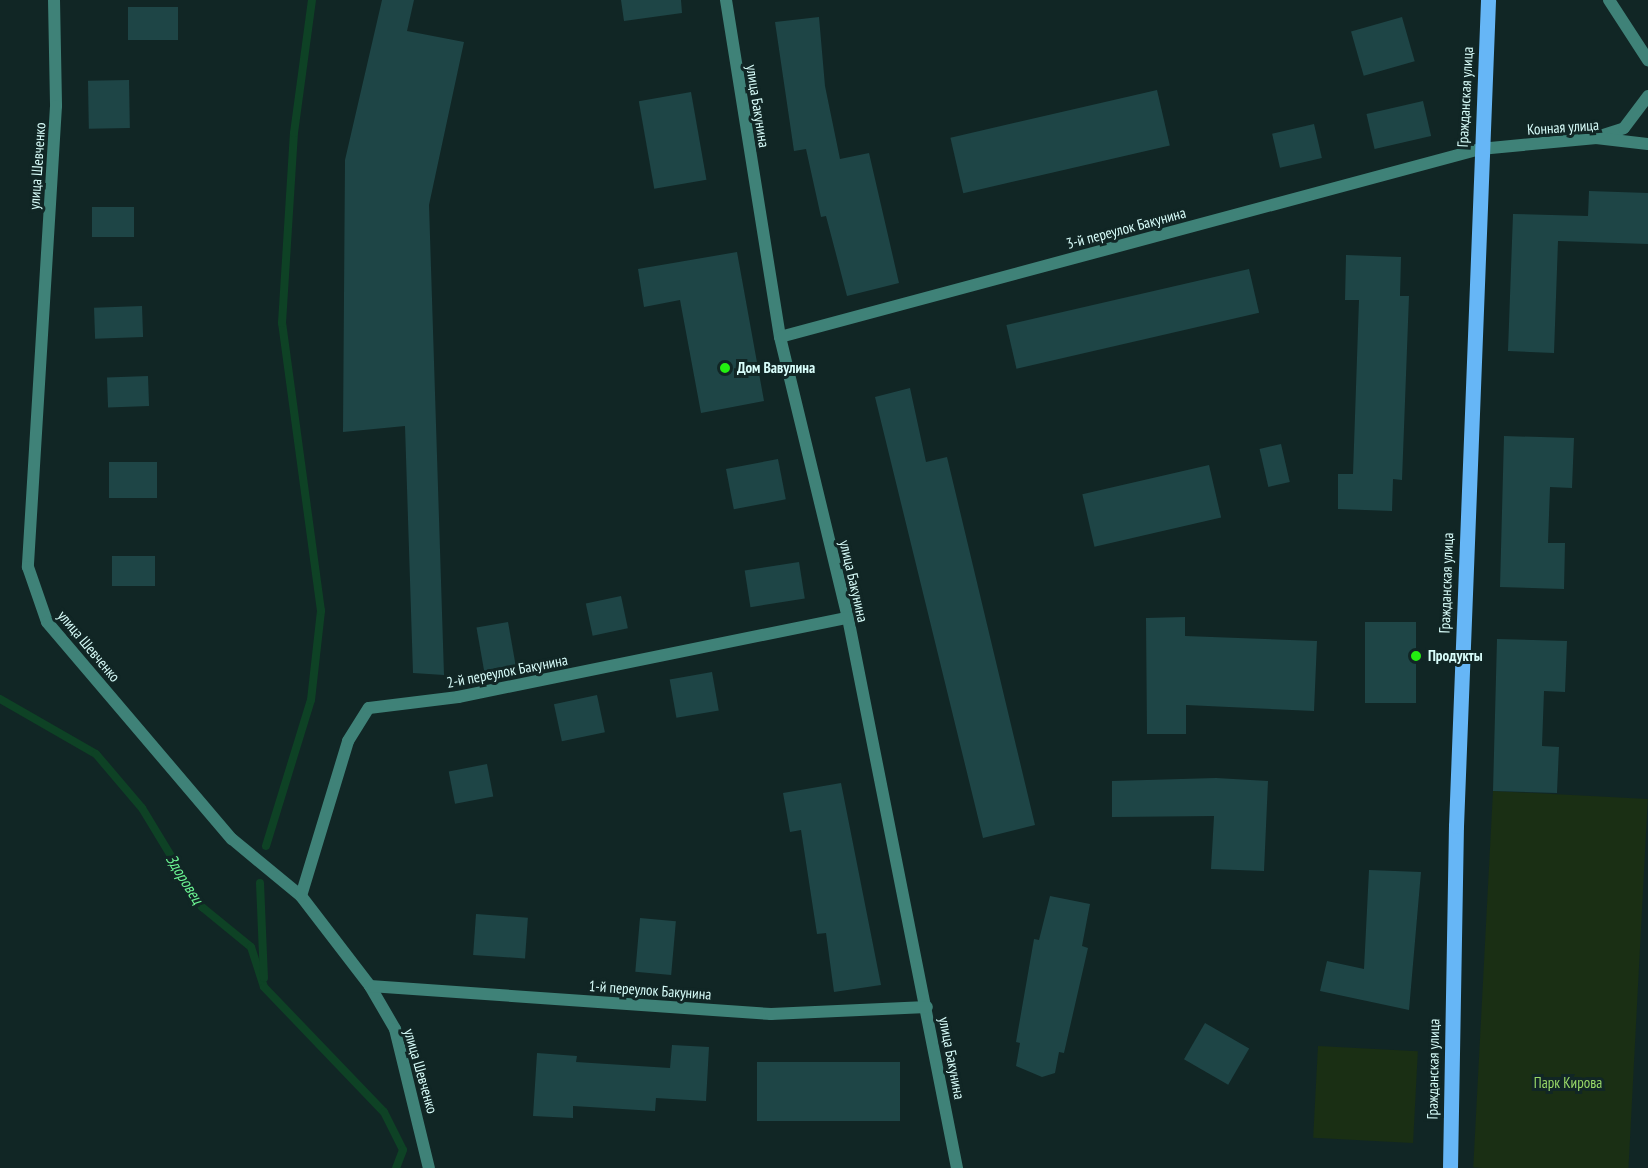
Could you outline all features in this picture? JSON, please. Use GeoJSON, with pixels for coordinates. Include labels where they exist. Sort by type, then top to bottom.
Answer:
{"type":"FeatureCollection","features":[{"type":"Feature","properties":{"kind":"main road","name":"Гражданская улица"},"geometry":{"type":"LineString","coordinates":[[1450,1168],[1456,826],[1480,148],[1488,0]]}},
{"type":"Feature","properties":{"kind":"street","name":"улица Шевченко"},"geometry":{"type":"LineString","coordinates":[[54,0],[56,106],[28,567],[47,622],[232,839],[301,896],[370,986],[395,1029],[429,1168]]}},
{"type":"Feature","properties":{"kind":"street","name":"улица Бакунина"},"geometry":{"type":"LineString","coordinates":[[726,0],[780,337],[848,618],[927,1007],[957,1168]]}},
{"type":"Feature","properties":{"kind":"street"},"geometry":{"type":"LineString","coordinates":[[1609,0],[1648,60]]}},
{"type":"Feature","properties":{"kind":"street"},"geometry":{"type":"LineString","coordinates":[[1596,138],[1624,128],[1648,96]]}},
{"type":"Feature","properties":{"kind":"street","name":"Конная улица"},"geometry":{"type":"LineString","coordinates":[[1480,148],[1596,138],[1648,144]]}},
{"type":"Feature","properties":{"kind":"street","name":"3-й переулок Бакунина"},"geometry":{"type":"LineString","coordinates":[[780,337],[1480,148]]}},
{"type":"Feature","properties":{"kind":"street","name":"2-й переулок Бакунина"},"geometry":{"type":"LineString","coordinates":[[301,896],[348,741],[369,708],[458,697],[848,618]]}},
{"type":"Feature","properties":{"kind":"street","name":"1-й переулок Бакунина"},"geometry":{"type":"LineString","coordinates":[[370,986],[771,1014],[927,1007]]}},
{"type":"Feature","properties":{"kind":"green space","name":"Парк Кирова"},"geometry":{"type":"Polygon","coordinates":[[[1493,791],[1648,799],[1628,1168],[1473,1167],[1493,791]]]}},
{"type":"Feature","properties":{"kind":"green space"},"geometry":{"type":"Polygon","coordinates":[[[1318,1046],[1418,1051],[1413,1143],[1313,1138],[1318,1046]]]}},
{"type":"Feature","properties":{"kind":"building"},"geometry":{"type":"Polygon","coordinates":[[[382,0],[414,0],[407,31],[464,42],[429,205],[444,675],[413,673],[405,426],[343,432],[345,160],[382,0]]]}},
{"type":"Feature","properties":{"kind":"building"},"geometry":{"type":"Polygon","coordinates":[[[621,0],[681,0],[682,13],[624,21],[621,0]]]}},
{"type":"Feature","properties":{"kind":"building"},"geometry":{"type":"Polygon","coordinates":[[[128,7],[178,7],[178,40],[128,40],[128,7]]]}},
{"type":"Feature","properties":{"kind":"building"},"geometry":{"type":"Polygon","coordinates":[[[819,17],[825,86],[840,159],[869,153],[899,283],[847,296],[826,216],[821,217],[806,149],[794,151],[775,22],[819,17]]]}},
{"type":"Feature","properties":{"kind":"building"},"geometry":{"type":"Polygon","coordinates":[[[1402,17],[1415,61],[1364,76],[1351,32],[1402,17]]]}},
{"type":"Feature","properties":{"kind":"building"},"geometry":{"type":"Polygon","coordinates":[[[129,80],[130,128],[89,129],[88,81],[129,80]]]}},
{"type":"Feature","properties":{"kind":"building"},"geometry":{"type":"Polygon","coordinates":[[[1157,90],[1170,146],[963,193],[950,138],[1157,90]]]}},
{"type":"Feature","properties":{"kind":"building"},"geometry":{"type":"Polygon","coordinates":[[[691,92],[706,180],[654,189],[639,101],[691,92]]]}},
{"type":"Feature","properties":{"kind":"building"},"geometry":{"type":"Polygon","coordinates":[[[1423,101],[1431,136],[1375,149],[1366,114],[1423,101]]]}},
{"type":"Feature","properties":{"kind":"building"},"geometry":{"type":"Polygon","coordinates":[[[1314,124],[1322,158],[1280,168],[1272,134],[1314,124]]]}},
{"type":"Feature","properties":{"kind":"building"},"geometry":{"type":"Polygon","coordinates":[[[1589,191],[1648,193],[1648,244],[1558,241],[1554,353],[1508,351],[1513,214],[1588,216],[1589,191]]]}},
{"type":"Feature","properties":{"kind":"building"},"geometry":{"type":"Polygon","coordinates":[[[92,207],[134,207],[134,237],[92,237],[92,207]]]}},
{"type":"Feature","properties":{"kind":"building"},"geometry":{"type":"Polygon","coordinates":[[[737,252],[764,401],[701,413],[680,300],[644,307],[638,269],[737,252]]]}},
{"type":"Feature","properties":{"kind":"building"},"geometry":{"type":"Polygon","coordinates":[[[1346,255],[1401,257],[1400,296],[1409,296],[1402,480],[1393,479],[1392,511],[1338,509],[1338,474],[1353,474],[1359,300],[1345,300],[1346,255]]]}},
{"type":"Feature","properties":{"kind":"building"},"geometry":{"type":"Polygon","coordinates":[[[1249,269],[1259,313],[1017,369],[1006,325],[1249,269]]]}},
{"type":"Feature","properties":{"kind":"building"},"geometry":{"type":"Polygon","coordinates":[[[142,306],[143,337],[95,339],[94,308],[142,306]]]}},
{"type":"Feature","properties":{"kind":"building"},"geometry":{"type":"Polygon","coordinates":[[[148,376],[149,406],[108,407],[107,377],[148,376]]]}},
{"type":"Feature","properties":{"kind":"building"},"geometry":{"type":"Polygon","coordinates":[[[910,388],[926,462],[947,457],[1035,825],[983,838],[875,397],[910,388]]]}},
{"type":"Feature","properties":{"kind":"building"},"geometry":{"type":"Polygon","coordinates":[[[1504,436],[1574,438],[1572,488],[1550,487],[1548,543],[1565,543],[1564,589],[1500,587],[1504,436]]]}},
{"type":"Feature","properties":{"kind":"building"},"geometry":{"type":"Polygon","coordinates":[[[1281,444],[1290,482],[1268,487],[1260,449],[1281,444]]]}},
{"type":"Feature","properties":{"kind":"building"},"geometry":{"type":"Polygon","coordinates":[[[778,459],[786,499],[734,509],[726,469],[778,459]]]}},
{"type":"Feature","properties":{"kind":"building"},"geometry":{"type":"Polygon","coordinates":[[[109,462],[157,462],[157,498],[109,498],[109,462]]]}},
{"type":"Feature","properties":{"kind":"building"},"geometry":{"type":"Polygon","coordinates":[[[1209,465],[1221,518],[1094,547],[1082,494],[1209,465]]]}},
{"type":"Feature","properties":{"kind":"building"},"geometry":{"type":"Polygon","coordinates":[[[112,556],[155,556],[155,586],[112,586],[112,556]]]}},
{"type":"Feature","properties":{"kind":"building"},"geometry":{"type":"Polygon","coordinates":[[[799,562],[805,599],[750,607],[745,571],[799,562]]]}},
{"type":"Feature","properties":{"kind":"building"},"geometry":{"type":"Polygon","coordinates":[[[621,596],[628,628],[593,636],[586,603],[621,596]]]}},
{"type":"Feature","properties":{"kind":"building"},"geometry":{"type":"Polygon","coordinates":[[[1185,617],[1185,636],[1317,641],[1314,711],[1186,705],[1186,734],[1147,734],[1146,618],[1185,617]]]}},
{"type":"Feature","properties":{"kind":"building"},"geometry":{"type":"Polygon","coordinates":[[[508,622],[516,667],[484,673],[476,628],[508,622]]]}},
{"type":"Feature","properties":{"kind":"building"},"geometry":{"type":"Polygon","coordinates":[[[1365,622],[1416,622],[1416,703],[1365,703],[1365,622]]]}},
{"type":"Feature","properties":{"kind":"building"},"geometry":{"type":"Polygon","coordinates":[[[1497,639],[1567,641],[1565,692],[1544,691],[1542,746],[1559,747],[1557,793],[1493,791],[1497,639]]]}},
{"type":"Feature","properties":{"kind":"building"},"geometry":{"type":"Polygon","coordinates":[[[712,672],[719,710],[676,718],[670,679],[712,672]]]}},
{"type":"Feature","properties":{"kind":"building"},"geometry":{"type":"Polygon","coordinates":[[[597,695],[605,732],[562,741],[554,704],[597,695]]]}},
{"type":"Feature","properties":{"kind":"building"},"geometry":{"type":"Polygon","coordinates":[[[487,764],[493,796],[455,804],[449,771],[487,764]]]}},
{"type":"Feature","properties":{"kind":"building"},"geometry":{"type":"Polygon","coordinates":[[[1216,778],[1268,781],[1264,871],[1211,869],[1214,816],[1112,817],[1112,781],[1216,778]]]}},
{"type":"Feature","properties":{"kind":"building"},"geometry":{"type":"Polygon","coordinates":[[[841,783],[881,985],[834,992],[826,933],[817,934],[801,830],[790,832],[783,793],[841,783]]]}},
{"type":"Feature","properties":{"kind":"building"},"geometry":{"type":"Polygon","coordinates":[[[1369,870],[1421,872],[1409,1010],[1320,991],[1327,961],[1364,969],[1369,870]]]}},
{"type":"Feature","properties":{"kind":"building"},"geometry":{"type":"Polygon","coordinates":[[[1050,896],[1090,904],[1082,946],[1088,948],[1064,1053],[1059,1052],[1055,1073],[1042,1077],[1016,1066],[1020,1043],[1016,1042],[1034,939],[1039,940],[1050,896]]]}},
{"type":"Feature","properties":{"kind":"building"},"geometry":{"type":"Polygon","coordinates":[[[476,914],[528,918],[525,959],[473,955],[476,914]]]}},
{"type":"Feature","properties":{"kind":"building"},"geometry":{"type":"Polygon","coordinates":[[[640,918],[676,921],[671,975],[635,972],[640,918]]]}},
{"type":"Feature","properties":{"kind":"building"},"geometry":{"type":"Polygon","coordinates":[[[1205,1023],[1249,1048],[1228,1085],[1184,1059],[1205,1023]]]}},
{"type":"Feature","properties":{"kind":"building"},"geometry":{"type":"Polygon","coordinates":[[[672,1045],[709,1047],[706,1101],[656,1098],[655,1111],[573,1106],[573,1118],[533,1116],[537,1053],[577,1056],[576,1062],[670,1068],[672,1045]]]}},
{"type":"Feature","properties":{"kind":"building"},"geometry":{"type":"Polygon","coordinates":[[[757,1062],[900,1062],[900,1121],[757,1121],[757,1062]]]}},
{"type":"Feature","properties":{"kind":"waterway"},"geometry":{"type":"LineString","coordinates":[[266,846],[311,700],[321,611],[282,323],[294,133],[312,0]]}},
{"type":"Feature","properties":{"kind":"waterway","name":"Здоровец"},"geometry":{"type":"LineString","coordinates":[[0,699],[96,754],[142,808],[202,907],[251,947],[264,987],[384,1112],[403,1150],[396,1168]]}},
{"type":"Feature","properties":{"kind":"waterway"},"geometry":{"type":"LineString","coordinates":[[260,883],[264,978]]}},
{"type":"Feature","properties":{"kind":"place","name":"Дом Вавулина"},"geometry":{"type":"Point","coordinates":[725,368]}},
{"type":"Feature","properties":{"kind":"place","name":"Продукты"},"geometry":{"type":"Point","coordinates":[1416,656]}}]}
